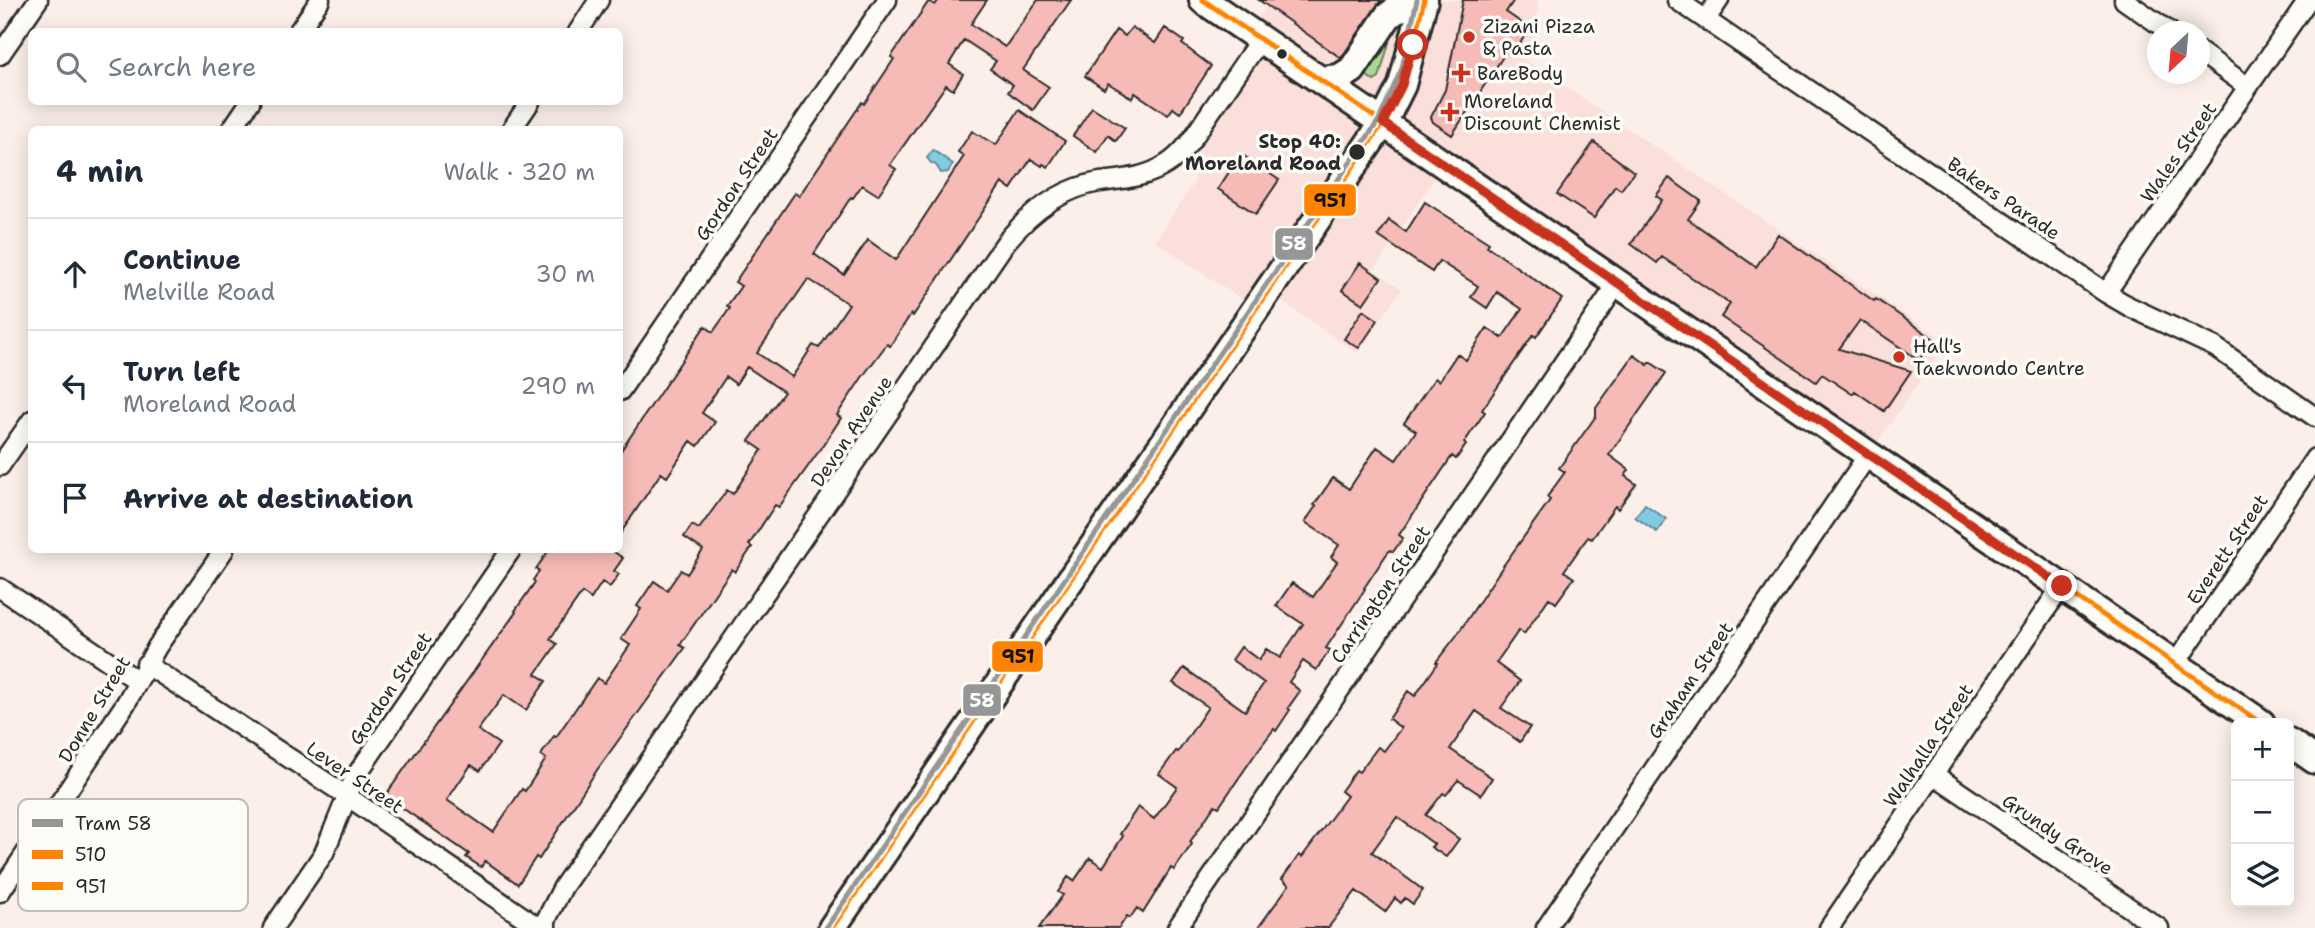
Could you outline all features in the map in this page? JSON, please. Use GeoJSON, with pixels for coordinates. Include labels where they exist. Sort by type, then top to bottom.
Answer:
{"type":"FeatureCollection","features":[{"type":"Feature","properties":{"kind":"main road"},"geometry":{"type":"LineString","coordinates":[[1203,0],[2254,718]]}},
{"type":"Feature","properties":{"kind":"main road"},"geometry":{"type":"LineString","coordinates":[[1321,80],[1339,78],[1352,69],[1388,16],[1410,0]]}},
{"type":"Feature","properties":{"kind":"main road"},"geometry":{"type":"LineString","coordinates":[[832,928],[1383,123],[1402,85],[1424,0]]}},
{"type":"Feature","properties":{"kind":"main road"},"geometry":{"type":"LineString","coordinates":[[2294,745],[2315,760]]}},
{"type":"Feature","properties":{"kind":"street"},"geometry":{"type":"LineString","coordinates":[[0,55],[38,0]]}},
{"type":"Feature","properties":{"kind":"street"},"geometry":{"type":"LineString","coordinates":[[301,28],[320,0]]}},
{"type":"Feature","properties":{"kind":"street"},"geometry":{"type":"LineString","coordinates":[[581,28],[599,0]]}},
{"type":"Feature","properties":{"kind":"street","name":"Gordon Street"},"geometry":{"type":"LineString","coordinates":[[623,387],[887,0]]}},
{"type":"Feature","properties":{"kind":"street","name":"Bakers Parade"},"geometry":{"type":"LineString","coordinates":[[1677,0],[2106,293],[2215,347],[2315,417]]}},
{"type":"Feature","properties":{"kind":"street"},"geometry":{"type":"LineString","coordinates":[[1706,19],[1719,0]]}},
{"type":"Feature","properties":{"kind":"street"},"geometry":{"type":"LineString","coordinates":[[2124,0],[2154,21]]}},
{"type":"Feature","properties":{"kind":"street","name":"Wales Street"},"geometry":{"type":"LineString","coordinates":[[2106,293],[2308,0]]}},
{"type":"Feature","properties":{"kind":"street","name":"Devon Avenue"},"geometry":{"type":"LineString","coordinates":[[546,928],[547,920],[563,887],[1006,242],[1029,216],[1064,194],[1085,185],[1154,172],[1168,164],[1189,143],[1261,40]]}},
{"type":"Feature","properties":{"kind":"street"},"geometry":{"type":"LineString","coordinates":[[2210,59],[2249,88]]}},
{"type":"Feature","properties":{"kind":"street"},"geometry":{"type":"LineString","coordinates":[[234,126],[248,105]]}},
{"type":"Feature","properties":{"kind":"street"},"geometry":{"type":"LineString","coordinates":[[514,126],[528,105]]}},
{"type":"Feature","properties":{"kind":"street","name":"Carrington Street"},"geometry":{"type":"LineString","coordinates":[[1177,928],[1618,283]]}},
{"type":"Feature","properties":{"kind":"street"},"geometry":{"type":"LineString","coordinates":[[0,466],[28,426]]}},
{"type":"Feature","properties":{"kind":"street","name":"Graham Street"},"geometry":{"type":"LineString","coordinates":[[1546,928],[1868,455]]}},
{"type":"Feature","properties":{"kind":"street","name":"Everett Street"},"geometry":{"type":"LineString","coordinates":[[2175,664],[2315,458]]}},
{"type":"Feature","properties":{"kind":"street","name":"Donne Street"},"geometry":{"type":"LineString","coordinates":[[63,799],[127,704],[146,664],[222,553]]}},
{"type":"Feature","properties":{"kind":"street","name":"Gordon Street"},"geometry":{"type":"LineString","coordinates":[[273,928],[324,853],[355,777],[509,553]]}},
{"type":"Feature","properties":{"kind":"street","name":"Walhalla Street"},"geometry":{"type":"LineString","coordinates":[[1829,928],[2062,586]]}},
{"type":"Feature","properties":{"kind":"street"},"geometry":{"type":"LineString","coordinates":[[0,588],[138,681]]}},
{"type":"Feature","properties":{"kind":"street","name":"Lever Street"},"geometry":{"type":"LineString","coordinates":[[146,664],[347,796],[539,928]]}},
{"type":"Feature","properties":{"kind":"street","name":"Grundy Grove"},"geometry":{"type":"LineString","coordinates":[[1933,774],[2159,928]]}},
{"type":"Feature","properties":{"kind":"street","name":"Donne Street"},"geometry":{"type":"LineString","coordinates":[[0,892],[18,865]]}},
{"type":"Feature","properties":{"kind":"shaded area"},"geometry":{"type":"Polygon","coordinates":[[[1271,0],[1538,0],[1536,35],[1521,57],[1946,342],[1872,450],[1447,159],[1374,270],[1402,289],[1357,353],[1277,298],[1265,315],[1155,241],[1194,183],[1192,133],[1254,44],[1245,37],[1271,0]]]}},
{"type":"Feature","properties":{"kind":"green space"},"geometry":{"type":"Polygon","coordinates":[[[1394,25],[1379,78],[1374,81],[1359,70],[1394,25]]]}},
{"type":"Feature","properties":{"kind":"water"},"geometry":{"type":"Polygon","coordinates":[[[933,150],[953,164],[948,172],[941,173],[927,158],[933,150]]]}},
{"type":"Feature","properties":{"kind":"water"},"geometry":{"type":"Polygon","coordinates":[[[1645,504],[1666,519],[1657,532],[1635,517],[1645,504]]]}},
{"type":"Feature","properties":{"kind":"building"},"geometry":{"type":"Polygon","coordinates":[[[939,0],[987,0],[971,24],[1005,47],[1038,0],[1071,0],[1023,70],[1049,87],[1033,110],[1008,92],[1013,85],[990,69],[996,61],[964,40],[949,64],[963,74],[953,90],[946,85],[890,165],[896,169],[878,195],[862,185],[853,198],[851,197],[814,254],[844,275],[868,240],[896,260],[964,156],[958,152],[972,131],[996,145],[1019,110],[1065,141],[1048,167],[1031,159],[1011,189],[1002,183],[913,316],[911,314],[890,346],[887,344],[863,376],[837,415],[841,418],[824,444],[779,507],[775,505],[749,545],[752,547],[735,572],[732,569],[680,645],[685,648],[597,770],[539,859],[536,857],[518,884],[485,861],[481,867],[466,857],[469,854],[385,796],[516,612],[535,582],[533,580],[539,571],[536,569],[547,553],[616,553],[623,558],[614,571],[619,574],[610,587],[602,582],[591,599],[582,593],[550,639],[557,644],[536,674],[546,681],[526,710],[504,695],[478,730],[499,744],[480,771],[471,765],[447,800],[493,832],[546,759],[541,755],[554,736],[556,737],[597,678],[604,683],[630,645],[621,639],[641,609],[637,606],[654,581],[667,590],[681,570],[687,574],[703,550],[684,537],[692,525],[699,529],[727,490],[733,494],[762,450],[749,441],[784,392],[747,367],[736,384],[726,377],[702,413],[715,422],[698,446],[691,441],[667,477],[661,473],[623,530],[623,448],[705,326],[713,332],[730,308],[727,306],[741,286],[735,282],[795,193],[799,196],[862,102],[864,104],[894,59],[891,57],[929,1],[935,5],[939,0]],[[808,279],[757,353],[792,377],[813,345],[819,348],[849,304],[808,279]]]}},
{"type":"Feature","properties":{"kind":"building"},"geometry":{"type":"Polygon","coordinates":[[[1259,0],[1381,0],[1341,58],[1259,0]]]}},
{"type":"Feature","properties":{"kind":"building"},"geometry":{"type":"Polygon","coordinates":[[[1463,0],[1514,0],[1506,12],[1529,28],[1513,56],[1506,52],[1452,135],[1433,122],[1431,117],[1445,90],[1463,0]]]}},
{"type":"Feature","properties":{"kind":"building"},"geometry":{"type":"Polygon","coordinates":[[[1132,27],[1155,43],[1165,28],[1211,66],[1180,113],[1173,108],[1168,115],[1135,93],[1132,98],[1108,83],[1104,89],[1085,76],[1116,30],[1125,36],[1132,27]]]}},
{"type":"Feature","properties":{"kind":"building"},"geometry":{"type":"Polygon","coordinates":[[[1092,107],[1125,128],[1116,141],[1108,135],[1097,152],[1073,136],[1092,107]]]}},
{"type":"Feature","properties":{"kind":"building"},"geometry":{"type":"Polygon","coordinates":[[[1594,142],[1634,172],[1621,190],[1615,186],[1594,218],[1557,194],[1594,142]]]}},
{"type":"Feature","properties":{"kind":"building"},"geometry":{"type":"Polygon","coordinates":[[[1241,154],[1279,180],[1256,214],[1218,189],[1241,154]]]}},
{"type":"Feature","properties":{"kind":"building"},"geometry":{"type":"Polygon","coordinates":[[[1669,178],[1701,201],[1688,219],[1756,267],[1778,234],[1934,339],[1919,360],[1860,320],[1839,349],[1911,371],[1884,411],[1855,391],[1852,394],[1822,374],[1816,382],[1721,317],[1730,304],[1662,257],[1657,263],[1631,244],[1662,200],[1656,196],[1669,178]]]}},
{"type":"Feature","properties":{"kind":"building"},"geometry":{"type":"Polygon","coordinates":[[[1425,202],[1489,243],[1487,246],[1562,299],[1536,337],[1533,335],[1482,410],[1485,412],[1464,443],[1466,445],[1456,459],[1452,456],[1399,535],[1403,538],[1393,552],[1390,550],[1386,555],[1364,588],[1326,648],[1330,650],[1316,670],[1303,661],[1289,682],[1300,691],[1288,708],[1290,710],[1219,807],[1215,805],[1190,842],[1192,844],[1174,870],[1171,868],[1143,913],[1137,908],[1119,928],[1039,928],[1063,895],[1058,892],[1068,877],[1074,881],[1090,858],[1103,867],[1138,807],[1154,819],[1177,787],[1159,774],[1176,751],[1178,752],[1208,707],[1173,683],[1184,668],[1245,711],[1264,683],[1232,660],[1241,647],[1259,660],[1266,649],[1280,658],[1303,624],[1276,606],[1292,583],[1313,597],[1337,562],[1331,557],[1339,545],[1305,522],[1316,506],[1314,505],[1333,478],[1349,489],[1377,447],[1396,460],[1416,431],[1404,423],[1435,378],[1439,381],[1457,354],[1466,360],[1487,328],[1502,338],[1522,309],[1497,292],[1487,308],[1471,297],[1478,286],[1439,261],[1432,272],[1378,236],[1389,220],[1406,232],[1425,202]]]}},
{"type":"Feature","properties":{"kind":"building"},"geometry":{"type":"Polygon","coordinates":[[[1360,263],[1381,278],[1363,304],[1342,290],[1360,263]]]}},
{"type":"Feature","properties":{"kind":"building"},"geometry":{"type":"Polygon","coordinates":[[[1363,310],[1378,320],[1359,348],[1344,339],[1363,310]]]}},
{"type":"Feature","properties":{"kind":"building"},"geometry":{"type":"Polygon","coordinates":[[[1634,355],[1666,373],[1609,455],[1629,470],[1625,476],[1636,484],[1618,509],[1615,506],[1592,539],[1588,537],[1564,571],[1574,578],[1556,603],[1549,598],[1524,634],[1519,630],[1496,663],[1520,681],[1501,708],[1530,727],[1520,742],[1476,711],[1450,749],[1492,778],[1481,795],[1458,780],[1446,795],[1443,793],[1426,815],[1459,839],[1446,857],[1431,847],[1434,844],[1397,817],[1372,852],[1423,890],[1413,904],[1405,898],[1401,903],[1395,898],[1385,912],[1356,891],[1328,928],[1258,928],[1289,885],[1282,879],[1299,855],[1302,857],[1347,796],[1341,791],[1356,770],[1359,772],[1378,747],[1384,751],[1401,728],[1389,719],[1408,691],[1415,696],[1550,500],[1547,497],[1565,472],[1559,468],[1596,416],[1596,408],[1634,355]]]}},
{"type":"Feature","properties":{"kind":"tram line","name":"58"},"geometry":{"type":"LineString","coordinates":[[826,928],[1379,120],[1402,68],[1417,0]]}},
{"type":"Feature","properties":{"kind":"transit line","name":"510"},"geometry":{"type":"LineString","coordinates":[[1203,0],[2254,718]]}},
{"type":"Feature","properties":{"kind":"transit line","name":"951"},"geometry":{"type":"LineString","coordinates":[[832,928],[1383,123],[1402,85],[1424,0]]}},
{"type":"Feature","properties":{"kind":"place","name":"Zizani Pizza & Pasta"},"geometry":{"type":"Point","coordinates":[1469,37]}},
{"type":"Feature","properties":{"kind":"place","name":"BareBody"},"geometry":{"type":"Point","coordinates":[1461,73]}},
{"type":"Feature","properties":{"kind":"place","name":"Moreland Discount Chemist"},"geometry":{"type":"Point","coordinates":[1450,112]}},
{"type":"Feature","properties":{"kind":"place","name":"Stop 40: Moreland Road"},"geometry":{"type":"Point","coordinates":[1357,152]}},
{"type":"Feature","properties":{"kind":"place","name":"Hall's Taekwondo Centre"},"geometry":{"type":"Point","coordinates":[1899,357]}},
{"type":"Feature","properties":{"kind":"route"},"geometry":{"type":"LineString","coordinates":[[1413,45],[1402,85],[1383,123],[2062,586]]}}]}
